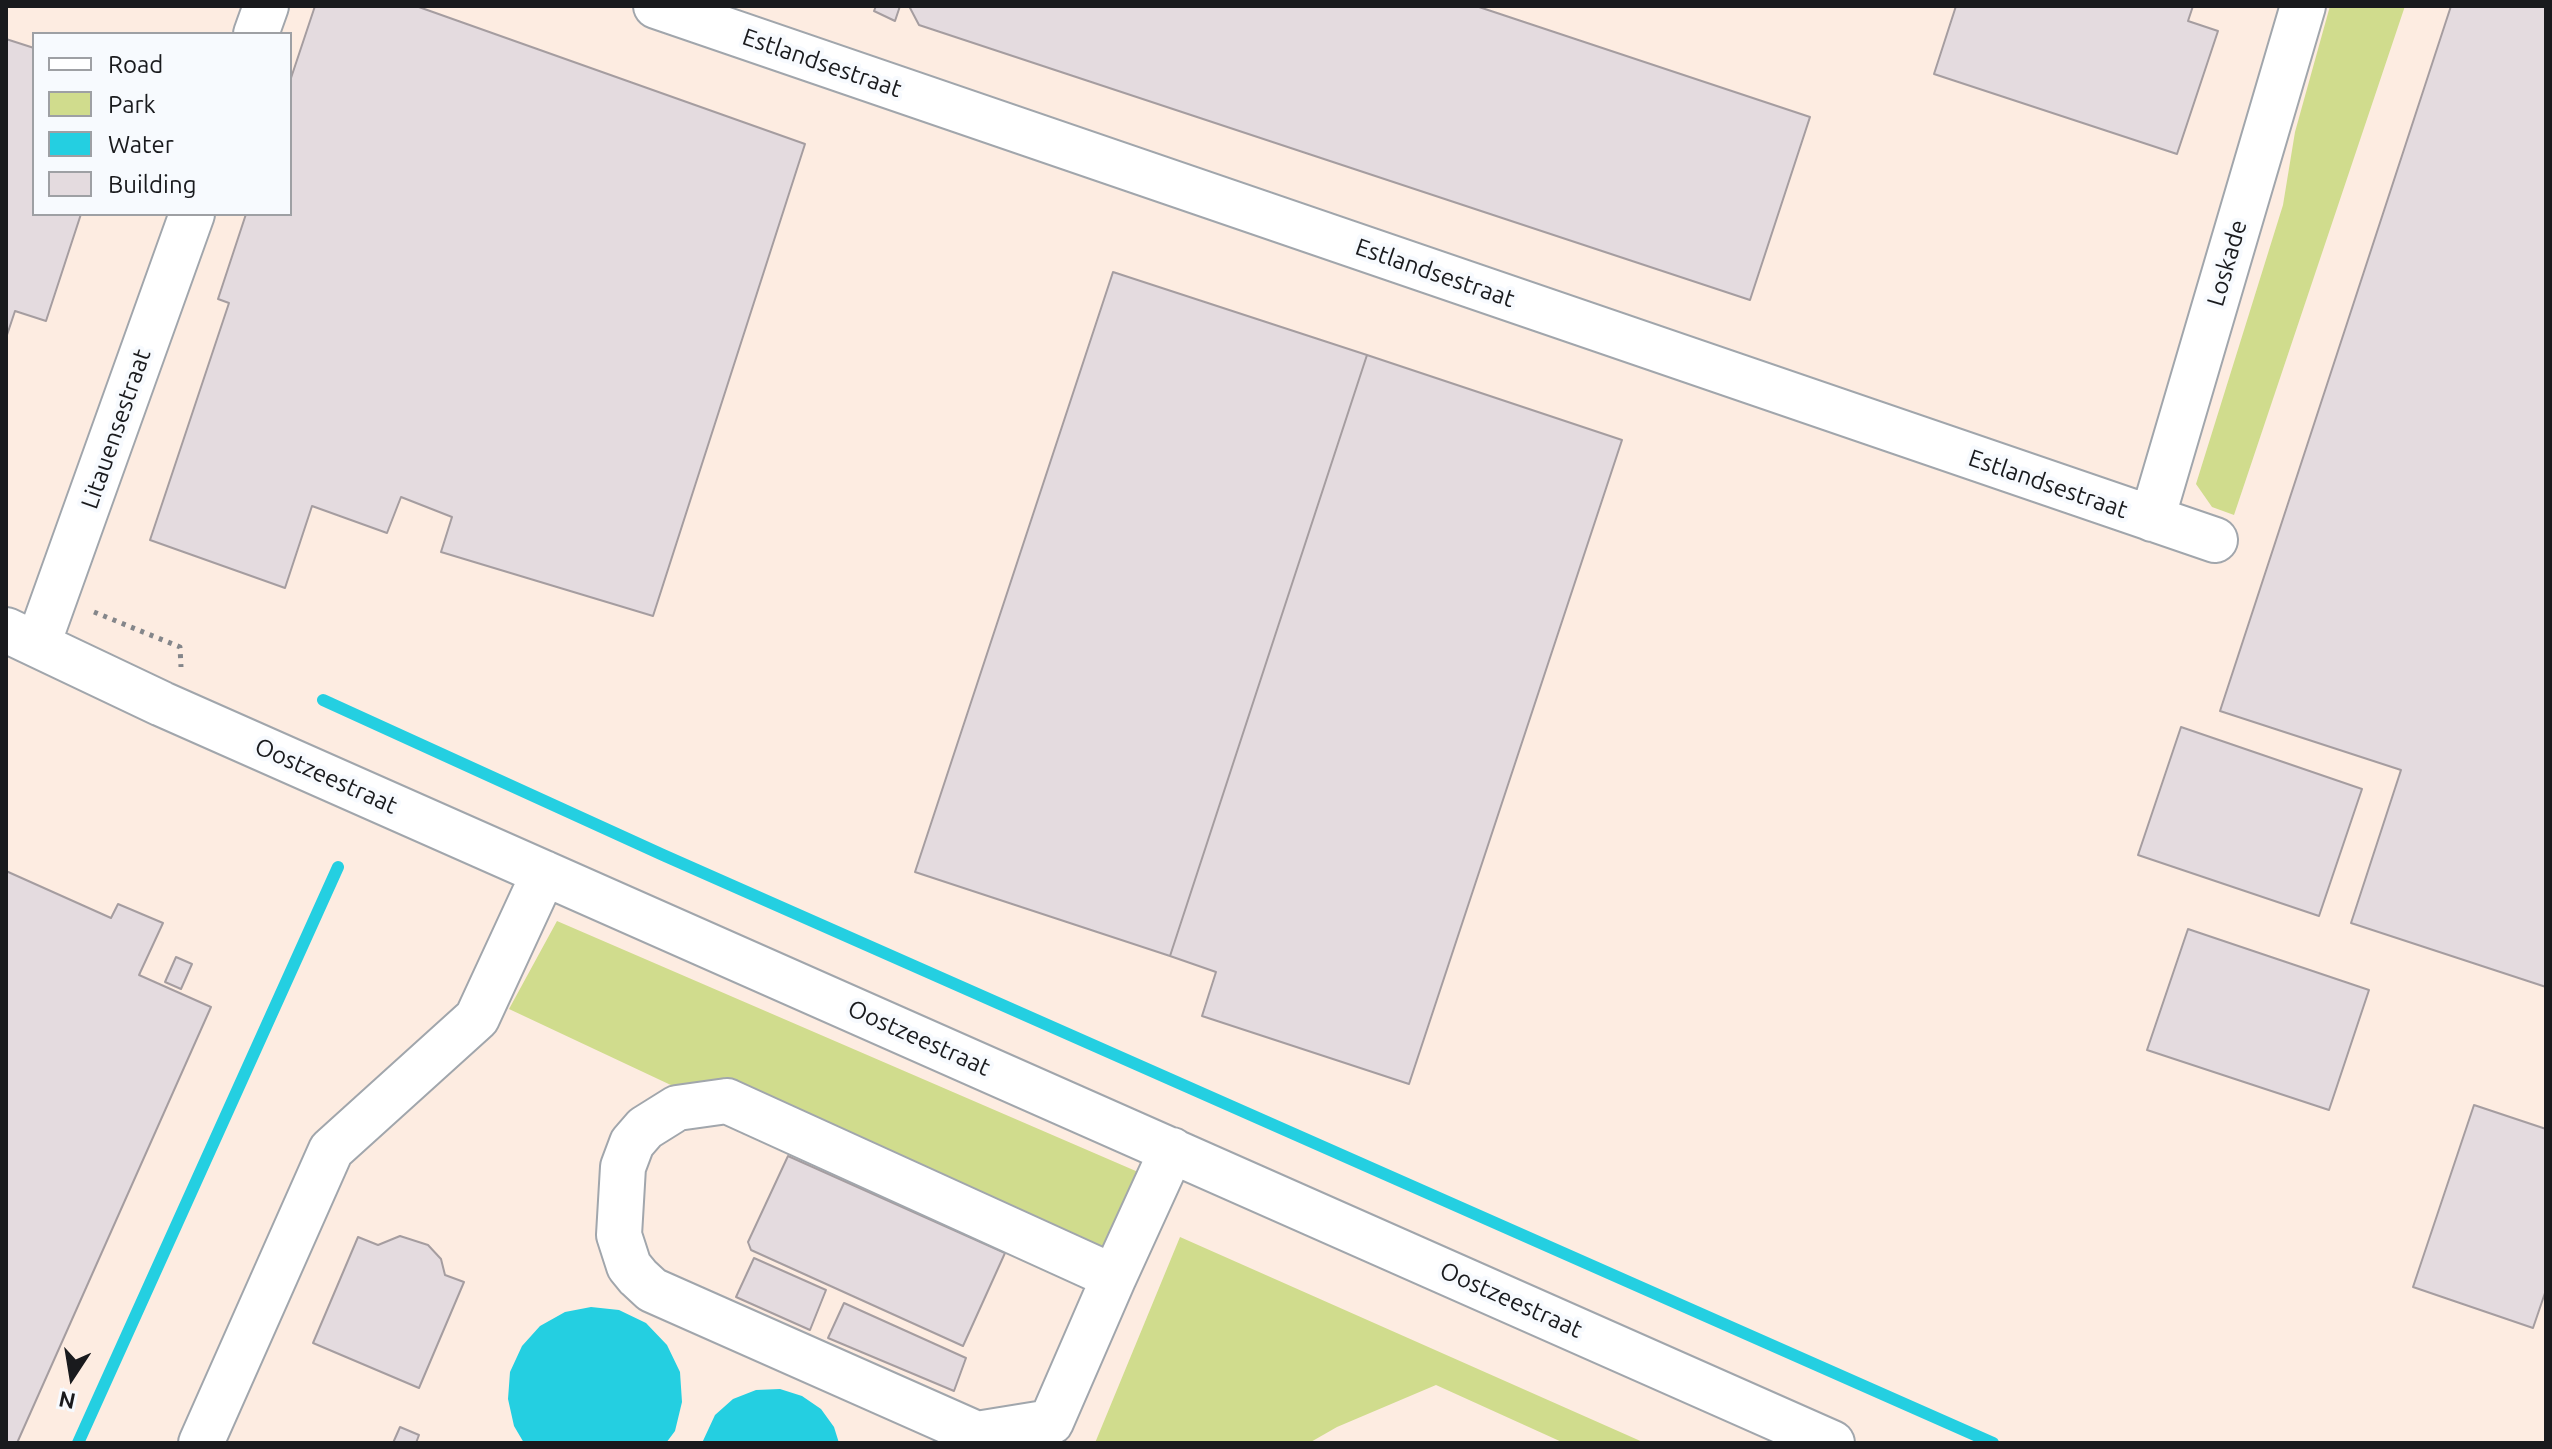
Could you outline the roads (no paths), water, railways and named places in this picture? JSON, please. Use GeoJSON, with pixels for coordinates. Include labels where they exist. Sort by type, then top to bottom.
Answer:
{"type":"FeatureCollection","features":[{"type":"Feature","properties":{"kind":"street"},"geometry":{"type":"LineString","coordinates":[[257,32],[266,6]]}},
{"type":"Feature","properties":{"kind":"street","name":"Estlandsestraat"},"geometry":{"type":"LineString","coordinates":[[656,6],[2215,540]]}},
{"type":"Feature","properties":{"kind":"street","name":"Loskade"},"geometry":{"type":"LineString","coordinates":[[2152,519],[2303,6]]}},
{"type":"Feature","properties":{"kind":"street","name":"Litauensestraat"},"geometry":{"type":"LineString","coordinates":[[22,637],[191,216]]}},
{"type":"Feature","properties":{"kind":"street","name":"Oostzeestraat"},"geometry":{"type":"LineString","coordinates":[[22,637],[175,710],[1832,1443]]}},
{"type":"Feature","properties":{"kind":"street"},"geometry":{"type":"LineString","coordinates":[[201,1443],[331,1150],[477,1018],[544,873]]}},
{"type":"Feature","properties":{"kind":"street"},"geometry":{"type":"LineString","coordinates":[[1114,1277],[727,1101],[700,1102],[660,1118],[632,1143],[623,1167],[619,1235],[629,1266],[652,1290],[977,1434],[1051,1422],[1172,1150]]}},
{"type":"Feature","properties":{"kind":"water"},"geometry":{"type":"Polygon","coordinates":[[[591,1307],[619,1310],[646,1323],[667,1345],[680,1372],[682,1402],[675,1431],[666,1443],[524,1443],[514,1426],[508,1399],[510,1372],[522,1346],[540,1326],[565,1312],[591,1307]]]}},
{"type":"Feature","properties":{"kind":"water"},"geometry":{"type":"Polygon","coordinates":[[[780,1389],[802,1396],[821,1409],[834,1427],[839,1443],[702,1443],[715,1415],[733,1399],[756,1390],[780,1389]]]}},
{"type":"Feature","properties":{"kind":"waterway"},"geometry":{"type":"LineString","coordinates":[[323,700],[663,855],[1993,1443]]}},
{"type":"Feature","properties":{"kind":"waterway"},"geometry":{"type":"LineString","coordinates":[[78,1443],[338,867]]}}]}
